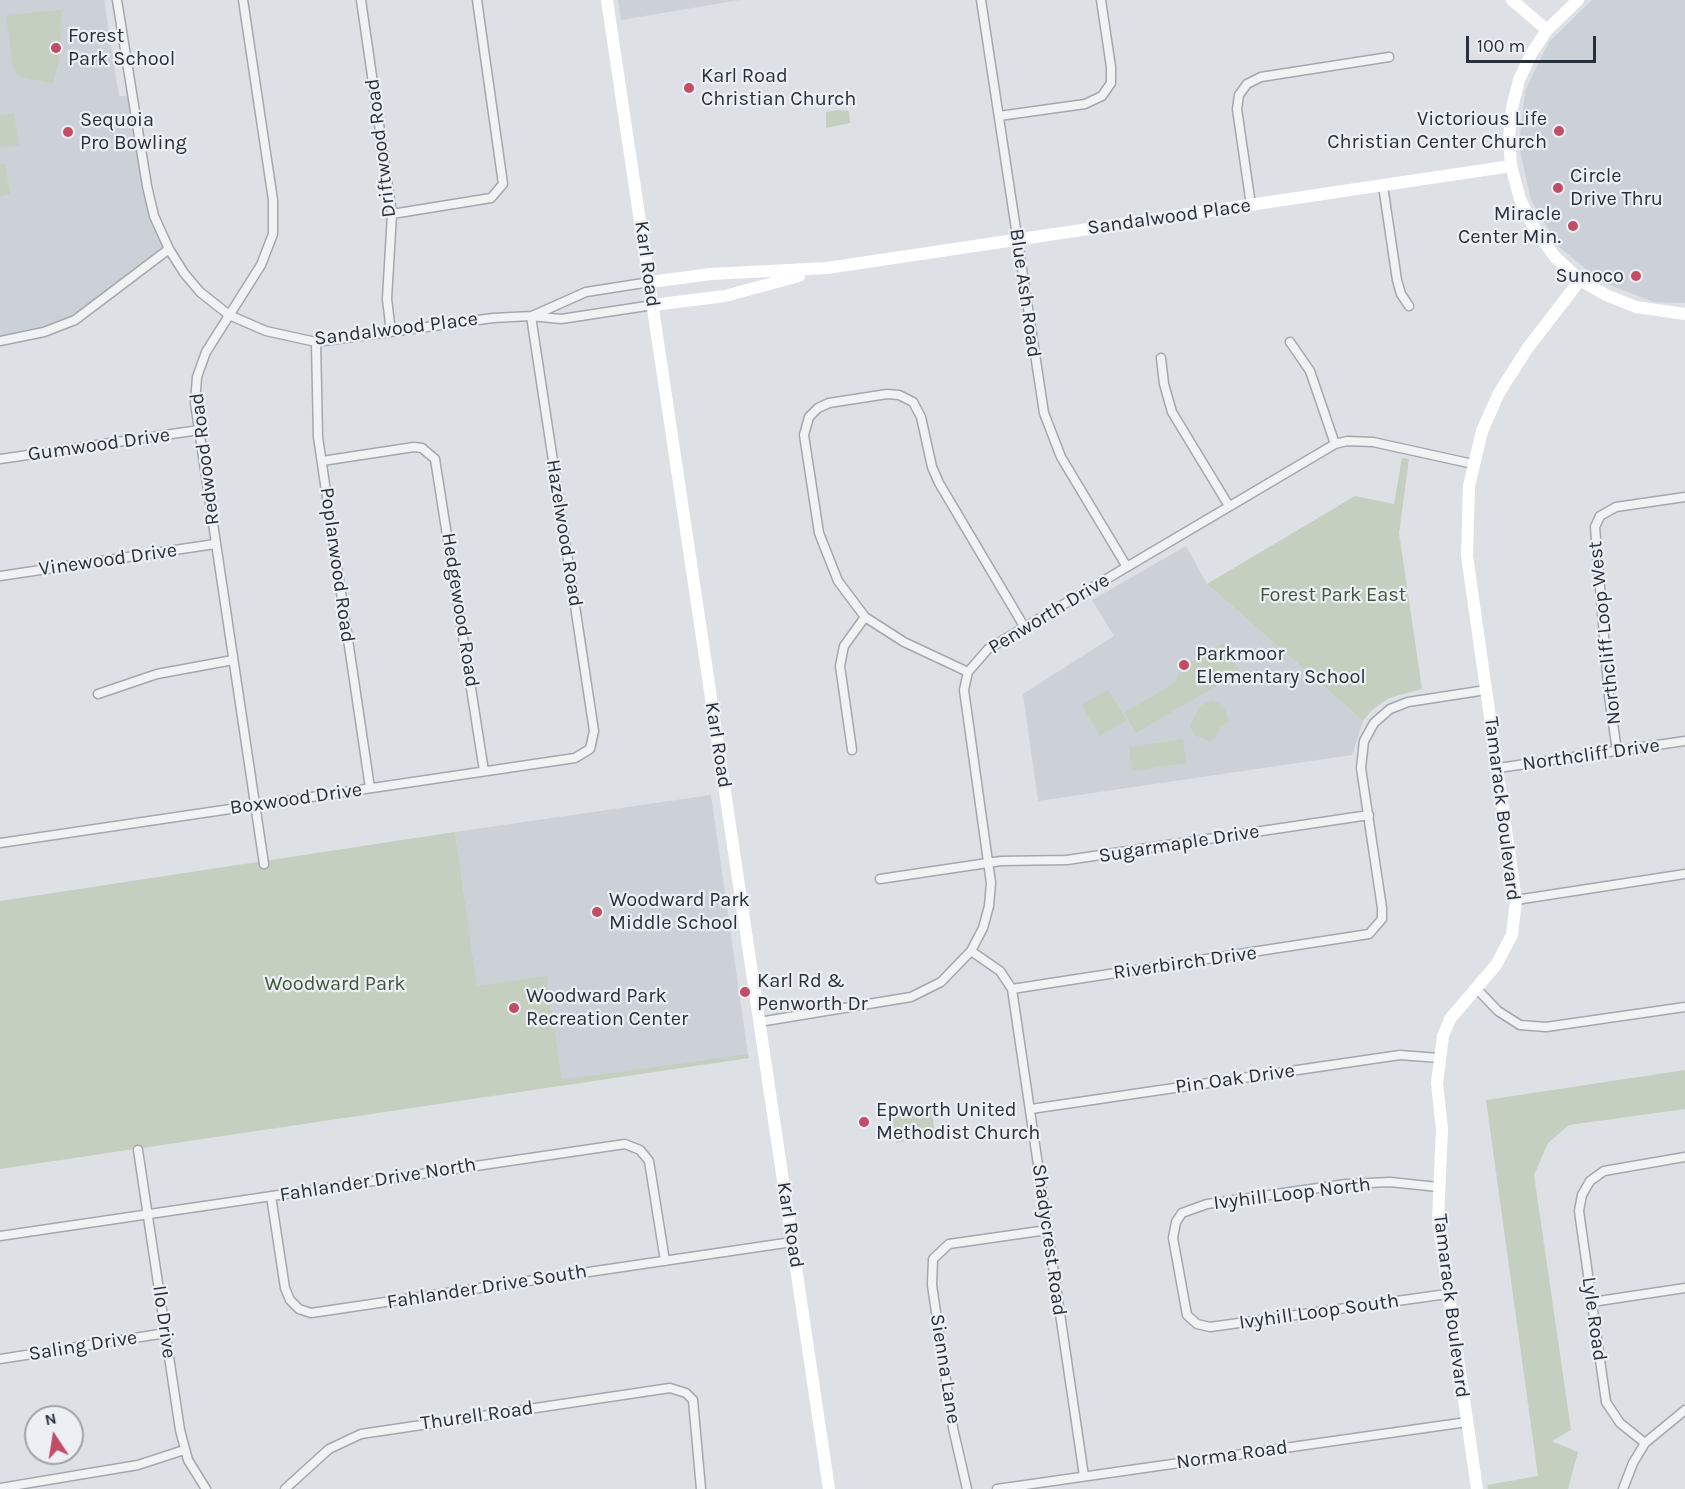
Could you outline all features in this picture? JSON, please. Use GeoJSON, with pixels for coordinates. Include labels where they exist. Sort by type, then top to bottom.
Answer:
{"type":"FeatureCollection","features":[{"type":"Feature","properties":{"kind":"street","name":"Sandalwood Place"},"geometry":{"type":"LineString","coordinates":[[117,0],[147,186],[154,216],[169,249],[200,292],[229,315],[266,331],[316,342],[493,318],[531,316],[561,320],[725,296],[826,268]]}},
{"type":"Feature","properties":{"kind":"street","name":"Redwood Road"},"geometry":{"type":"LineString","coordinates":[[243,0],[274,215],[271,240],[261,265],[206,352],[197,377],[195,403],[264,864]]}},
{"type":"Feature","properties":{"kind":"street","name":"Driftwood Road"},"geometry":{"type":"LineString","coordinates":[[361,0],[392,214],[387,299],[392,332]]}},
{"type":"Feature","properties":{"kind":"street"},"geometry":{"type":"LineString","coordinates":[[392,214],[481,201],[491,198],[499,190],[503,176],[477,0]]}},
{"type":"Feature","properties":{"kind":"street","name":"Karl Road"},"geometry":{"type":"LineString","coordinates":[[607,0],[829,1489]]}},
{"type":"Feature","properties":{"kind":"street","name":"Blue Ash Road"},"geometry":{"type":"LineString","coordinates":[[981,0],[1040,392],[1050,432],[1061,457],[1127,567]]}},
{"type":"Feature","properties":{"kind":"street"},"geometry":{"type":"LineString","coordinates":[[999,116],[1085,104],[1102,96],[1111,83],[1111,67],[1101,0]]}},
{"type":"Feature","properties":{"kind":"street"},"geometry":{"type":"LineString","coordinates":[[1512,0],[1547,30]]}},
{"type":"Feature","properties":{"kind":"street"},"geometry":{"type":"LineString","coordinates":[[1578,0],[1547,30],[1531,54],[1519,80],[1512,108],[1509,137],[1511,166],[1520,199],[1533,226],[1555,257],[1580,280],[1606,296],[1636,308],[1685,314]]}},
{"type":"Feature","properties":{"kind":"street"},"geometry":{"type":"LineString","coordinates":[[1251,205],[1237,109],[1239,95],[1247,84],[1261,77],[1389,57]]}},
{"type":"Feature","properties":{"kind":"street","name":"Sandalwood Place"},"geometry":{"type":"LineString","coordinates":[[531,316],[586,292],[650,282],[711,274],[826,268],[1511,166]]}},
{"type":"Feature","properties":{"kind":"street"},"geometry":{"type":"LineString","coordinates":[[1383,186],[1397,280],[1401,294],[1409,306]]}},
{"type":"Feature","properties":{"kind":"street"},"geometry":{"type":"LineString","coordinates":[[0,341],[44,332],[75,320],[169,249]]}},
{"type":"Feature","properties":{"kind":"street","name":"Tamarack Boulevard"},"geometry":{"type":"LineString","coordinates":[[1477,1489],[1438,1220],[1442,1129],[1437,1083],[1443,1036],[1450,1019],[1496,965],[1512,935],[1516,900],[1467,556],[1469,486],[1473,464],[1489,412],[1504,383],[1580,280]]}},
{"type":"Feature","properties":{"kind":"street","name":"Hazelwood Road"},"geometry":{"type":"LineString","coordinates":[[531,316],[594,731],[590,749]]}},
{"type":"Feature","properties":{"kind":"street","name":"Poplarwood Road"},"geometry":{"type":"LineString","coordinates":[[316,342],[315,387],[322,461],[370,788]]}},
{"type":"Feature","properties":{"kind":"street"},"geometry":{"type":"LineString","coordinates":[[1290,342],[1310,371],[1335,444]]}},
{"type":"Feature","properties":{"kind":"street"},"geometry":{"type":"LineString","coordinates":[[1161,358],[1164,384],[1172,412],[1228,506]]}},
{"type":"Feature","properties":{"kind":"street"},"geometry":{"type":"LineString","coordinates":[[759,1022],[911,997],[941,982],[971,951],[983,928],[989,906],[988,862],[964,699],[968,672],[904,642],[865,617],[838,581],[819,533],[804,435],[809,417],[818,408],[887,394],[899,394],[913,402],[921,417],[932,466],[939,483],[1025,628]]}},
{"type":"Feature","properties":{"kind":"street","name":"Gumwood Drive"},"geometry":{"type":"LineString","coordinates":[[0,459],[199,430]]}},
{"type":"Feature","properties":{"kind":"street","name":"Penworth Drive"},"geometry":{"type":"LineString","coordinates":[[968,672],[988,649],[1335,444],[1347,441],[1373,442],[1473,464]]}},
{"type":"Feature","properties":{"kind":"street","name":"Hedgewood Road"},"geometry":{"type":"LineString","coordinates":[[322,461],[414,447],[429,452],[438,468],[484,771]]}},
{"type":"Feature","properties":{"kind":"street","name":"Northcliff Loop West"},"geometry":{"type":"LineString","coordinates":[[1617,751],[1594,538],[1595,527],[1600,516],[1616,507],[1685,496]]}},
{"type":"Feature","properties":{"kind":"street","name":"Vinewood Drive"},"geometry":{"type":"LineString","coordinates":[[0,576],[215,544]]}},
{"type":"Feature","properties":{"kind":"street"},"geometry":{"type":"LineString","coordinates":[[852,750],[840,666],[844,645],[865,617]]}},
{"type":"Feature","properties":{"kind":"street"},"geometry":{"type":"LineString","coordinates":[[98,694],[157,674],[233,660]]}},
{"type":"Feature","properties":{"kind":"street"},"geometry":{"type":"LineString","coordinates":[[1369,815],[1360,754],[1374,723],[1389,709],[1408,702],[1486,690]]}},
{"type":"Feature","properties":{"kind":"street","name":"Northcliff Drive"},"geometry":{"type":"LineString","coordinates":[[1498,768],[1685,741]]}},
{"type":"Feature","properties":{"kind":"street","name":"Boxwood Drive"},"geometry":{"type":"LineString","coordinates":[[0,843],[575,758],[590,749]]}},
{"type":"Feature","properties":{"kind":"street","name":"Sugarmaple Drive"},"geometry":{"type":"LineString","coordinates":[[880,879],[988,862],[1067,860],[1369,815]]}},
{"type":"Feature","properties":{"kind":"street","name":"Riverbirch Drive"},"geometry":{"type":"LineString","coordinates":[[1012,989],[1369,934],[1382,919],[1369,815]]}},
{"type":"Feature","properties":{"kind":"street"},"geometry":{"type":"LineString","coordinates":[[1516,900],[1685,874]]}},
{"type":"Feature","properties":{"kind":"street"},"geometry":{"type":"LineString","coordinates":[[971,951],[1000,971],[1012,989]]}},
{"type":"Feature","properties":{"kind":"street"},"geometry":{"type":"LineString","coordinates":[[1476,988],[1498,1011],[1520,1025],[1546,1027],[1685,1007]]}},
{"type":"Feature","properties":{"kind":"street","name":"Shadycrest Road"},"geometry":{"type":"LineString","coordinates":[[1012,989],[1084,1476]]}},
{"type":"Feature","properties":{"kind":"street","name":"Pin Oak Drive"},"geometry":{"type":"LineString","coordinates":[[1031,1109],[1400,1055],[1439,1058]]}},
{"type":"Feature","properties":{"kind":"street","name":"Fahlander Drive North"},"geometry":{"type":"LineString","coordinates":[[0,1236],[625,1144],[640,1150],[649,1161],[664,1261]]}},
{"type":"Feature","properties":{"kind":"street","name":"Ilo Drive"},"geometry":{"type":"LineString","coordinates":[[138,1150],[184,1450],[206,1489]]}},
{"type":"Feature","properties":{"kind":"street","name":"Lyle Road"},"geometry":{"type":"LineString","coordinates":[[1645,1443],[1620,1423],[1606,1402],[1580,1211],[1582,1195],[1590,1181],[1613,1169],[1685,1157]]}},
{"type":"Feature","properties":{"kind":"street","name":"Ivyhill Loop North"},"geometry":{"type":"LineString","coordinates":[[1191,1320],[1183,1303],[1173,1238],[1176,1222],[1182,1213],[1207,1204],[1346,1184],[1390,1182],[1438,1187]]}},
{"type":"Feature","properties":{"kind":"street","name":"Fahlander Drive South"},"geometry":{"type":"LineString","coordinates":[[271,1196],[285,1288],[290,1300],[299,1309],[311,1313],[792,1242]]}},
{"type":"Feature","properties":{"kind":"street","name":"Sienna Lane"},"geometry":{"type":"LineString","coordinates":[[967,1489],[953,1428],[931,1267],[939,1251],[949,1244],[1047,1230]]}},
{"type":"Feature","properties":{"kind":"street"},"geometry":{"type":"LineString","coordinates":[[1592,1302],[1685,1288]]}},
{"type":"Feature","properties":{"kind":"street","name":"Ivyhill Loop South"},"geometry":{"type":"LineString","coordinates":[[1191,1320],[1210,1327],[1224,1326],[1447,1294]]}},
{"type":"Feature","properties":{"kind":"street","name":"Saling Drive"},"geometry":{"type":"LineString","coordinates":[[0,1359],[166,1333]]}},
{"type":"Feature","properties":{"kind":"street","name":"Thurell Road"},"geometry":{"type":"LineString","coordinates":[[285,1489],[311,1462],[329,1449],[361,1434],[670,1388],[686,1393],[693,1400],[696,1409],[701,1489]]}},
{"type":"Feature","properties":{"kind":"street"},"geometry":{"type":"LineString","coordinates":[[1623,1489],[1632,1463],[1645,1443],[1685,1410]]}},
{"type":"Feature","properties":{"kind":"street","name":"Norma Road"},"geometry":{"type":"LineString","coordinates":[[997,1489],[1467,1422]]}},
{"type":"Feature","properties":{"kind":"street"},"geometry":{"type":"LineString","coordinates":[[0,1488],[138,1465],[184,1450]]}},
{"type":"Feature","properties":{"kind":"shaded area"},"geometry":{"type":"Polygon","coordinates":[[[0,0],[104,0],[119,96],[133,96],[148,194],[168,248],[81,318],[0,342],[0,0]]]}},
{"type":"Feature","properties":{"kind":"shaded area"},"geometry":{"type":"Polygon","coordinates":[[[618,0],[740,0],[621,20],[618,0]]]}},
{"type":"Feature","properties":{"kind":"shaded area"},"geometry":{"type":"Polygon","coordinates":[[[1592,0],[1685,0],[1685,303],[1654,302],[1602,282],[1559,247],[1531,200],[1519,146],[1525,91],[1549,42],[1592,0]]]}},
{"type":"Feature","properties":{"kind":"shaded area","name":"Parkmoor Elementary School"},"geometry":{"type":"Polygon","coordinates":[[[1186,546],[1207,584],[1363,721],[1352,755],[1038,801],[1023,694],[1114,636],[1092,600],[1186,546]]]}},
{"type":"Feature","properties":{"kind":"shaded area","name":"Woodward Park Middle School"},"geometry":{"type":"Polygon","coordinates":[[[711,795],[748,1054],[562,1081],[547,977],[477,987],[455,832],[711,795]]]}},
{"type":"Feature","properties":{"kind":"green space"},"geometry":{"type":"Polygon","coordinates":[[[62,10],[59,60],[53,84],[19,76],[13,69],[6,15],[62,10]]]}},
{"type":"Feature","properties":{"kind":"green space"},"geometry":{"type":"Polygon","coordinates":[[[849,111],[850,123],[826,128],[826,112],[849,111]]]}},
{"type":"Feature","properties":{"kind":"green space"},"geometry":{"type":"Polygon","coordinates":[[[14,113],[19,145],[0,147],[0,115],[14,113]]]}},
{"type":"Feature","properties":{"kind":"green space"},"geometry":{"type":"Polygon","coordinates":[[[5,163],[10,194],[0,196],[0,164],[5,163]]]}},
{"type":"Feature","properties":{"kind":"green space","name":"Forest Park East"},"geometry":{"type":"Polygon","coordinates":[[[1402,458],[1409,459],[1399,533],[1422,689],[1389,698],[1372,710],[1363,721],[1207,584],[1355,496],[1394,504],[1402,458]]]}},
{"type":"Feature","properties":{"kind":"green space"},"geometry":{"type":"Polygon","coordinates":[[[1223,643],[1240,672],[1136,733],[1124,713],[1176,682],[1177,674],[1186,665],[1223,643]]]}},
{"type":"Feature","properties":{"kind":"green space"},"geometry":{"type":"Polygon","coordinates":[[[1108,690],[1127,720],[1100,736],[1082,705],[1108,690]]]}},
{"type":"Feature","properties":{"kind":"green space"},"geometry":{"type":"Polygon","coordinates":[[[1212,701],[1223,705],[1229,721],[1220,727],[1215,738],[1210,741],[1194,735],[1190,725],[1201,705],[1212,701]]]}},
{"type":"Feature","properties":{"kind":"green space"},"geometry":{"type":"Polygon","coordinates":[[[1183,739],[1186,763],[1132,771],[1129,747],[1183,739]]]}},
{"type":"Feature","properties":{"kind":"green space","name":"Woodward Park"},"geometry":{"type":"Polygon","coordinates":[[[455,832],[477,986],[547,976],[562,1080],[748,1054],[749,1058],[0,1169],[0,901],[455,832]]]}},
{"type":"Feature","properties":{"kind":"green space"},"geometry":{"type":"Polygon","coordinates":[[[1685,1070],[1685,1109],[1569,1125],[1548,1143],[1534,1175],[1571,1430],[1552,1441],[1578,1452],[1568,1489],[1488,1489],[1487,1485],[1538,1476],[1486,1100],[1685,1070]]]}},
{"type":"Feature","properties":{"kind":"green space"},"geometry":{"type":"Polygon","coordinates":[[[931,1108],[935,1133],[896,1143],[892,1115],[931,1108]]]}},
{"type":"Feature","properties":{"kind":"place","name":"Forest Park School"},"geometry":{"type":"Point","coordinates":[56,48]}},
{"type":"Feature","properties":{"kind":"place","name":"Karl Road Christian Church"},"geometry":{"type":"Point","coordinates":[689,88]}},
{"type":"Feature","properties":{"kind":"place","name":"Victorious Life Christian Center Church"},"geometry":{"type":"Point","coordinates":[1559,131]}},
{"type":"Feature","properties":{"kind":"place","name":"Sequoia Pro Bowling"},"geometry":{"type":"Point","coordinates":[68,132]}},
{"type":"Feature","properties":{"kind":"place","name":"Circle Drive Thru"},"geometry":{"type":"Point","coordinates":[1558,188]}},
{"type":"Feature","properties":{"kind":"place","name":"Miracle Center Min."},"geometry":{"type":"Point","coordinates":[1573,226]}},
{"type":"Feature","properties":{"kind":"place","name":"Sunoco"},"geometry":{"type":"Point","coordinates":[1636,276]}},
{"type":"Feature","properties":{"kind":"place","name":"Parkmoor Elementary School"},"geometry":{"type":"Point","coordinates":[1184,665]}},
{"type":"Feature","properties":{"kind":"place","name":"Woodward Park Middle School"},"geometry":{"type":"Point","coordinates":[597,912]}},
{"type":"Feature","properties":{"kind":"place","name":"Karl Rd & Penworth Dr"},"geometry":{"type":"Point","coordinates":[745,992]}},
{"type":"Feature","properties":{"kind":"place","name":"Woodward Park Recreation Center"},"geometry":{"type":"Point","coordinates":[514,1008]}},
{"type":"Feature","properties":{"kind":"place","name":"Epworth United Methodist Church"},"geometry":{"type":"Point","coordinates":[864,1122]}}]}
